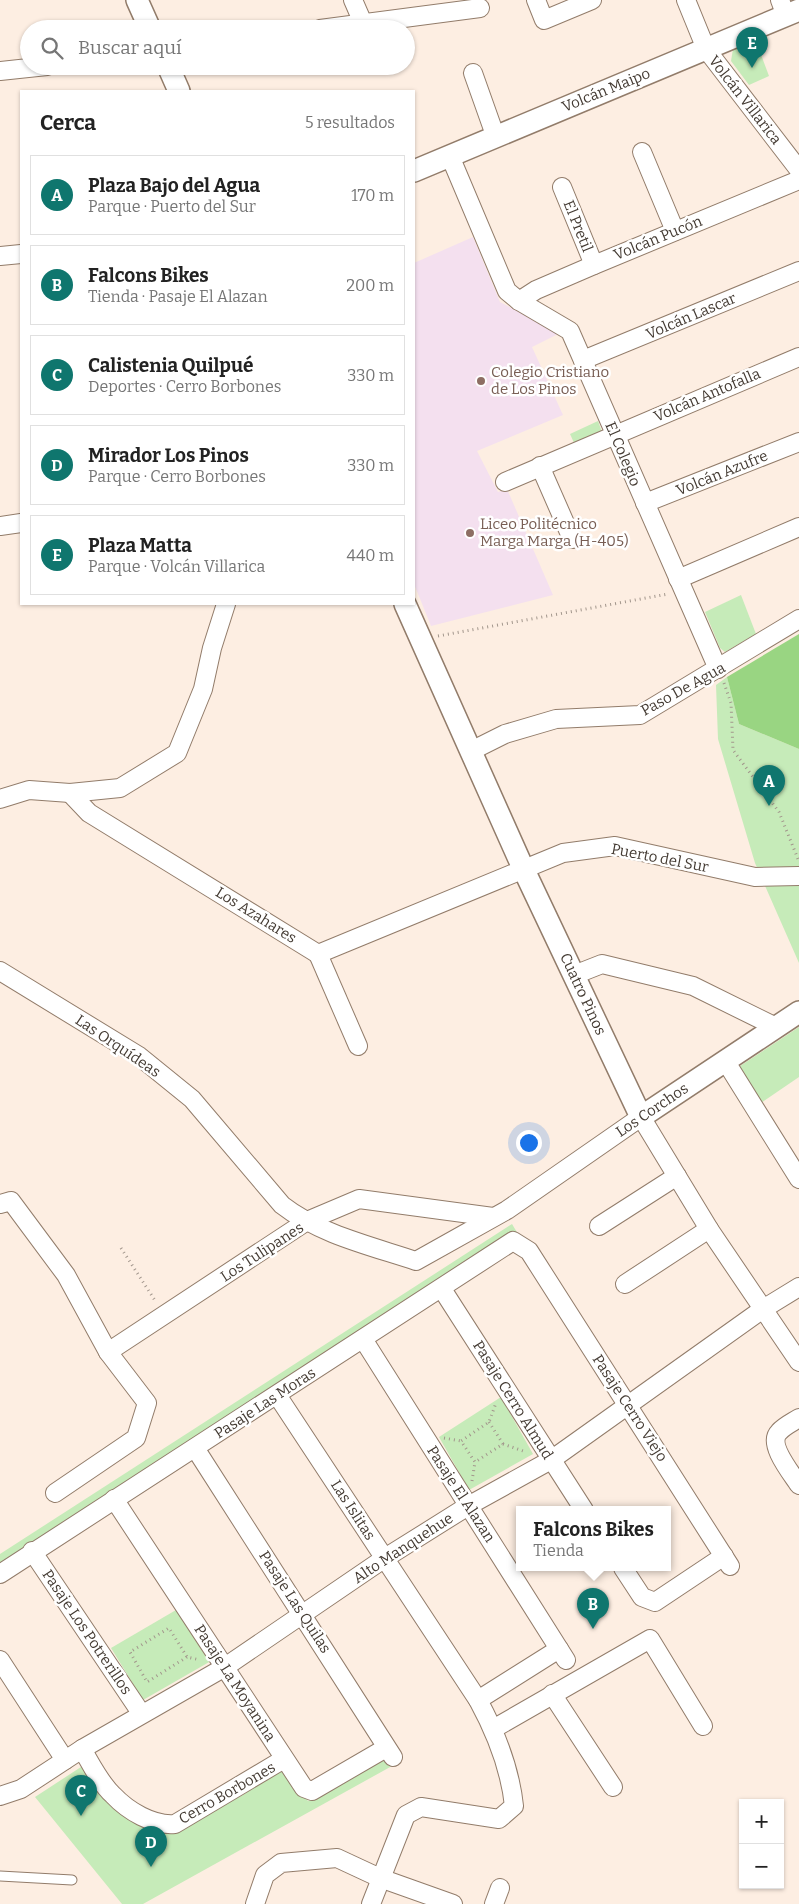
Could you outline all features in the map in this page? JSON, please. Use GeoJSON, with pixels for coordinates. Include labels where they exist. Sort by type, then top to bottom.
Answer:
{"type":"FeatureCollection","features":[{"type":"Feature","properties":{"kind":"street"},"geometry":{"type":"LineString","coordinates":[[137,0],[146,20]]}},
{"type":"Feature","properties":{"kind":"street"},"geometry":{"type":"LineString","coordinates":[[353,0],[362,20]]}},
{"type":"Feature","properties":{"kind":"street"},"geometry":{"type":"LineString","coordinates":[[536,0],[544,20],[592,0]]}},
{"type":"Feature","properties":{"kind":"street","name":"Volcán Villarica"},"geometry":{"type":"LineString","coordinates":[[686,0],[706,49],[799,170]]}},
{"type":"Feature","properties":{"kind":"street"},"geometry":{"type":"LineString","coordinates":[[386,20],[480,8]]}},
{"type":"Feature","properties":{"kind":"street","name":"Volcán Maipo"},"geometry":{"type":"LineString","coordinates":[[415,169],[450,156],[495,135],[706,49],[788,8]]}},
{"type":"Feature","properties":{"kind":"street"},"geometry":{"type":"LineString","coordinates":[[0,72],[20,69]]}},
{"type":"Feature","properties":{"kind":"street"},"geometry":{"type":"LineString","coordinates":[[473,73],[495,135]]}},
{"type":"Feature","properties":{"kind":"street"},"geometry":{"type":"LineString","coordinates":[[172,75],[179,90]]}},
{"type":"Feature","properties":{"kind":"street"},"geometry":{"type":"LineString","coordinates":[[642,152],[675,231]]}},
{"type":"Feature","properties":{"kind":"street","name":"El Colegio"},"geometry":{"type":"LineString","coordinates":[[450,156],[507,291],[519,301],[570,331],[718,669]]}},
{"type":"Feature","properties":{"kind":"street","name":"Volcán Pucón"},"geometry":{"type":"LineString","coordinates":[[519,301],[536,290],[799,180]]}},
{"type":"Feature","properties":{"kind":"street","name":"El Pretil"},"geometry":{"type":"LineString","coordinates":[[562,187],[594,265]]}},
{"type":"Feature","properties":{"kind":"street"},"geometry":{"type":"LineString","coordinates":[[0,256],[20,254]]}},
{"type":"Feature","properties":{"kind":"street","name":"Volcán Lascar"},"geometry":{"type":"LineString","coordinates":[[583,360],[799,271]]}},
{"type":"Feature","properties":{"kind":"street","name":"Volcán Antofalla"},"geometry":{"type":"LineString","coordinates":[[505,482],[615,433],[799,357]]}},
{"type":"Feature","properties":{"kind":"street","name":"Volcán Azufre"},"geometry":{"type":"LineString","coordinates":[[645,503],[799,442]]}},
{"type":"Feature","properties":{"kind":"street"},"geometry":{"type":"LineString","coordinates":[[540,466],[572,539]]}},
{"type":"Feature","properties":{"kind":"street"},"geometry":{"type":"LineString","coordinates":[[0,526],[20,523]]}},
{"type":"Feature","properties":{"kind":"street"},"geometry":{"type":"LineString","coordinates":[[680,585],[799,527]]}},
{"type":"Feature","properties":{"kind":"street"},"geometry":{"type":"LineString","coordinates":[[0,799],[29,790],[70,793],[120,788],[177,753],[202,689],[212,648],[226,605]]}},
{"type":"Feature","properties":{"kind":"street","name":"Cuatro Pinos"},"geometry":{"type":"LineString","coordinates":[[406,605],[523,868],[641,1117],[709,1229],[799,1362]]}},
{"type":"Feature","properties":{"kind":"street","name":"Paso De Agua"},"geometry":{"type":"LineString","coordinates":[[471,751],[504,734],[556,719],[640,715],[799,620]]}},
{"type":"Feature","properties":{"kind":"street","name":"Los Azahares"},"geometry":{"type":"LineString","coordinates":[[70,793],[89,813],[318,954]]}},
{"type":"Feature","properties":{"kind":"street","name":"Puerto del Sur"},"geometry":{"type":"LineString","coordinates":[[523,868],[563,853],[615,846],[755,877],[799,876]]}},
{"type":"Feature","properties":{"kind":"street"},"geometry":{"type":"LineString","coordinates":[[358,1046],[318,954],[523,868]]}},
{"type":"Feature","properties":{"kind":"street"},"geometry":{"type":"LineString","coordinates":[[574,975],[602,964],[693,986],[776,1027]]}},
{"type":"Feature","properties":{"kind":"street","name":"Las Orquídeas"},"geometry":{"type":"LineString","coordinates":[[0,971],[139,1056],[184,1093],[282,1205],[307,1221]]}},
{"type":"Feature","properties":{"kind":"street","name":"Los Corchos"},"geometry":{"type":"LineString","coordinates":[[500,1214],[799,1012]]}},
{"type":"Feature","properties":{"kind":"street"},"geometry":{"type":"LineString","coordinates":[[726,1062],[799,1179]]}},
{"type":"Feature","properties":{"kind":"street"},"geometry":{"type":"LineString","coordinates":[[599,1226],[676,1176]]}},
{"type":"Feature","properties":{"kind":"street"},"geometry":{"type":"LineString","coordinates":[[307,1221],[360,1199],[500,1214]]}},
{"type":"Feature","properties":{"kind":"street"},"geometry":{"type":"LineString","coordinates":[[0,1204],[11,1201],[17,1208],[66,1275],[108,1352],[146,1403],[136,1438],[55,1493]]}},
{"type":"Feature","properties":{"kind":"street","name":"Los Tulipanes"},"geometry":{"type":"LineString","coordinates":[[108,1352],[307,1221],[341,1236],[416,1261],[500,1214]]}},
{"type":"Feature","properties":{"kind":"street"},"geometry":{"type":"LineString","coordinates":[[624,1284],[709,1229]]}},
{"type":"Feature","properties":{"kind":"street","name":"Pasaje Las Moras"},"geometry":{"type":"LineString","coordinates":[[0,1574],[32,1551],[278,1395],[513,1241],[529,1251]]}},
{"type":"Feature","properties":{"kind":"street","name":"Pasaje Cerro Viejo"},"geometry":{"type":"LineString","coordinates":[[529,1251],[727,1561],[654,1602],[642,1597],[625,1571]]}},
{"type":"Feature","properties":{"kind":"street","name":"Alto Manquehue"},"geometry":{"type":"LineString","coordinates":[[0,1796],[20,1789],[142,1713],[225,1667],[304,1615],[385,1558],[468,1506],[551,1460],[763,1309],[799,1287]]}},
{"type":"Feature","properties":{"kind":"street","name":"Pasaje Cerro Almud"},"geometry":{"type":"LineString","coordinates":[[442,1289],[581,1506]]}},
{"type":"Feature","properties":{"kind":"street","name":"Pasaje El Alazan"},"geometry":{"type":"LineString","coordinates":[[363,1340],[563,1654],[478,1700]]}},
{"type":"Feature","properties":{"kind":"street","name":"Las Islitas"},"geometry":{"type":"LineString","coordinates":[[278,1395],[478,1700],[493,1729],[511,1778],[514,1806],[498,1819],[421,1807],[406,1816],[380,1878]]}},
{"type":"Feature","properties":{"kind":"street"},"geometry":{"type":"LineString","coordinates":[[799,1418],[778,1432],[774,1440],[777,1450],[799,1485]]}},
{"type":"Feature","properties":{"kind":"street","name":"Pasaje Las Quilas"},"geometry":{"type":"LineString","coordinates":[[195,1448],[304,1615],[390,1752]]}},
{"type":"Feature","properties":{"kind":"street","name":"Pasaje La Moyanina"},"geometry":{"type":"LineString","coordinates":[[114,1499],[304,1788],[312,1791],[390,1752]]}},
{"type":"Feature","properties":{"kind":"street","name":"Pasaje Los Potrerillos"},"geometry":{"type":"LineString","coordinates":[[32,1551],[142,1713]]}},
{"type":"Feature","properties":{"kind":"street"},"geometry":{"type":"LineString","coordinates":[[493,1729],[650,1639],[703,1726]]}},
{"type":"Feature","properties":{"kind":"street"},"geometry":{"type":"LineString","coordinates":[[0,1660],[65,1760]]}},
{"type":"Feature","properties":{"kind":"street"},"geometry":{"type":"LineString","coordinates":[[552,1694],[613,1788]]}},
{"type":"Feature","properties":{"kind":"street","name":"Cerro Borbones"},"geometry":{"type":"LineString","coordinates":[[82,1749],[112,1795],[146,1818],[162,1825],[175,1824],[284,1759]]}},
{"type":"Feature","properties":{"kind":"street"},"geometry":{"type":"LineString","coordinates":[[255,1904],[266,1875],[281,1863],[337,1858],[380,1878],[453,1904]]}},
{"type":"Feature","properties":{"kind":"street"},"geometry":{"type":"LineString","coordinates":[[371,1904],[380,1878]]}},
{"type":"Feature","properties":{"kind":"lane"},"geometry":{"type":"LineString","coordinates":[[0,1876],[72,1880]]}},
{"type":"Feature","properties":{"kind":"path"},"geometry":{"type":"LineString","coordinates":[[421,639],[680,585]]}},
{"type":"Feature","properties":{"kind":"path"},"geometry":{"type":"LineString","coordinates":[[718,669],[732,703],[733,750],[779,812],[799,862]]}},
{"type":"Feature","properties":{"kind":"path"},"geometry":{"type":"LineString","coordinates":[[121,1248],[164,1316]]}},
{"type":"Feature","properties":{"kind":"path"},"geometry":{"type":"LineString","coordinates":[[489,1422],[503,1444],[474,1462],[460,1441],[489,1422]]}},
{"type":"Feature","properties":{"kind":"path"},"geometry":{"type":"LineString","coordinates":[[169,1628],[187,1657],[147,1682],[130,1652],[169,1628]]}},
{"type":"Feature","properties":{"kind":"shaded area"},"geometry":{"type":"Polygon","coordinates":[[[473,237],[500,302],[560,333],[532,347],[563,415],[477,451],[498,492],[507,489],[553,595],[431,626],[415,586],[415,263],[473,237]]]}},
{"type":"Feature","properties":{"kind":"green space"},"geometry":{"type":"Polygon","coordinates":[[[756,41],[769,76],[749,85],[731,61],[733,49],[756,41]]]}},
{"type":"Feature","properties":{"kind":"green space"},"geometry":{"type":"Polygon","coordinates":[[[598,421],[602,432],[575,445],[570,434],[598,421]]]}},
{"type":"Feature","properties":{"kind":"green space"},"geometry":{"type":"Polygon","coordinates":[[[741,595],[756,634],[725,652],[720,648],[705,612],[741,595]]]}},
{"type":"Feature","properties":{"kind":"green space"},"geometry":{"type":"Polygon","coordinates":[[[799,634],[799,749],[739,724],[727,677],[799,634]]]}},
{"type":"Feature","properties":{"kind":"green space"},"geometry":{"type":"Polygon","coordinates":[[[727,677],[739,724],[799,749],[799,963],[755,863],[718,739],[716,685],[727,677]]]}},
{"type":"Feature","properties":{"kind":"green space"},"geometry":{"type":"Polygon","coordinates":[[[799,1027],[799,1077],[761,1103],[737,1068],[799,1027]]]}},
{"type":"Feature","properties":{"kind":"green space"},"geometry":{"type":"Polygon","coordinates":[[[512,1224],[518,1234],[0,1566],[0,1554],[512,1224]]]}},
{"type":"Feature","properties":{"kind":"green space"},"geometry":{"type":"Polygon","coordinates":[[[501,1397],[533,1454],[469,1490],[439,1437],[501,1397]]]}},
{"type":"Feature","properties":{"kind":"green space"},"geometry":{"type":"Polygon","coordinates":[[[176,1610],[211,1661],[143,1700],[111,1648],[176,1610]]]}},
{"type":"Feature","properties":{"kind":"green space"},"geometry":{"type":"Polygon","coordinates":[[[386,1755],[392,1766],[143,1904],[122,1904],[35,1797],[84,1765],[111,1799],[177,1829],[243,1795],[282,1768],[308,1801],[386,1755]]]}},
{"type":"Feature","properties":{"kind":"place","name":"Plaza Matta"},"geometry":{"type":"Point","coordinates":[752,68]}},
{"type":"Feature","properties":{"kind":"place","name":"Colegio Cristiano de Los Pinos"},"geometry":{"type":"Point","coordinates":[481,381]}},
{"type":"Feature","properties":{"kind":"place","name":"Liceo Politécnico Marga Marga (H-405)"},"geometry":{"type":"Point","coordinates":[470,533]}},
{"type":"Feature","properties":{"kind":"place","name":"Plaza Bajo del Agua"},"geometry":{"type":"Point","coordinates":[769,806]}},
{"type":"Feature","properties":{"kind":"place","name":"Falcons Bikes"},"geometry":{"type":"Point","coordinates":[593,1629]}},
{"type":"Feature","properties":{"kind":"place","name":"Calistenia Quilpué"},"geometry":{"type":"Point","coordinates":[81,1816]}},
{"type":"Feature","properties":{"kind":"place","name":"Mirador Los Pinos"},"geometry":{"type":"Point","coordinates":[151,1867]}}]}
